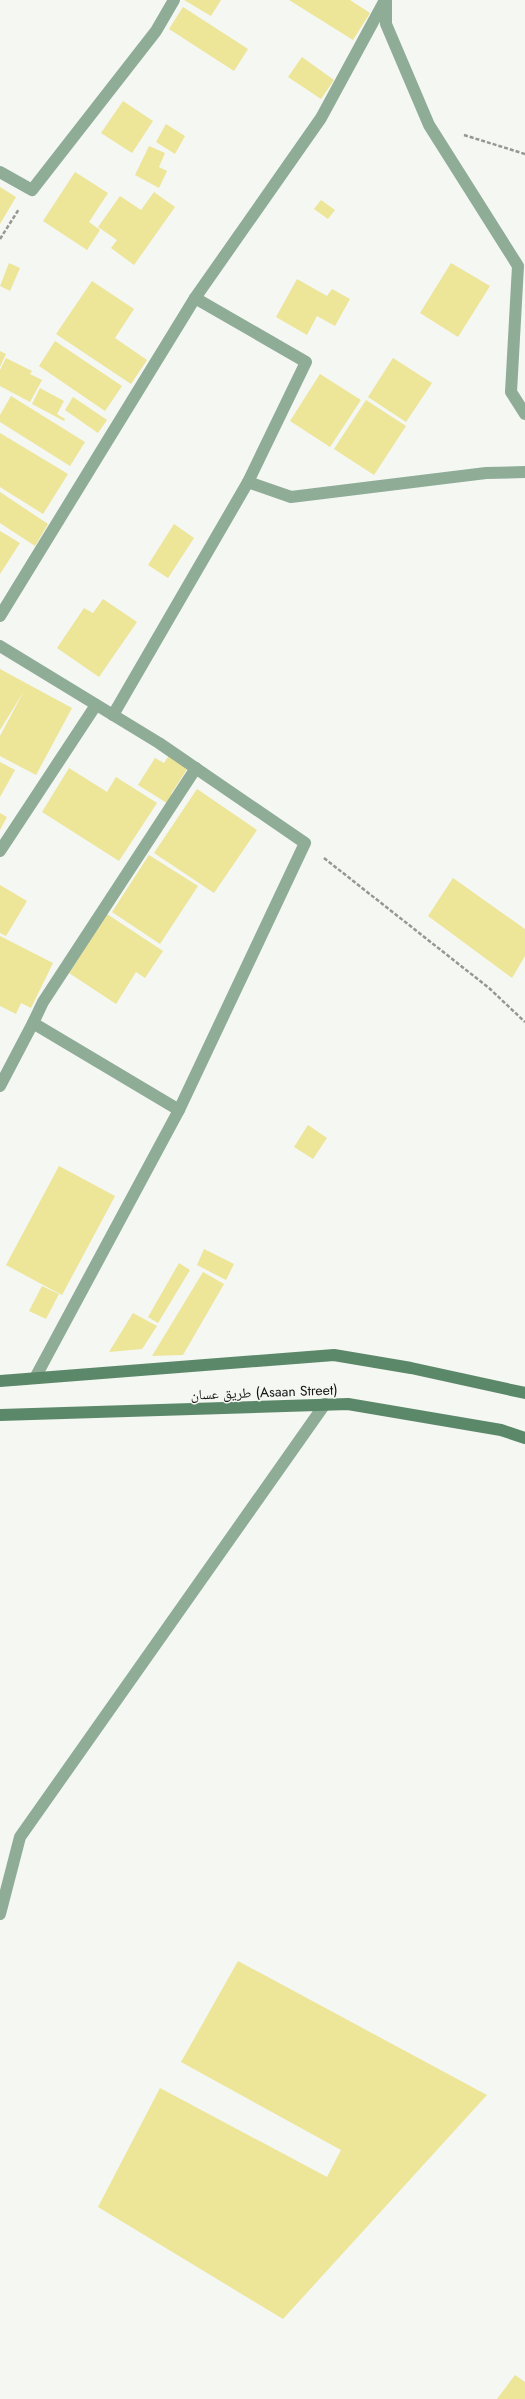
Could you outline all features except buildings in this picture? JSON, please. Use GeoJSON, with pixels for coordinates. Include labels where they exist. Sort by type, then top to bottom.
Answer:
{"type":"FeatureCollection","features":[{"type":"Feature","properties":{"kind":"street"},"geometry":{"type":"LineString","coordinates":[[0,172],[32,190],[156,30],[174,0]]}},
{"type":"Feature","properties":{"kind":"street"},"geometry":{"type":"LineString","coordinates":[[386,0],[386,24],[429,125],[518,266],[511,392],[525,414]]}},
{"type":"Feature","properties":{"kind":"street"},"geometry":{"type":"LineString","coordinates":[[0,616],[195,298],[321,118],[386,0]]}},
{"type":"Feature","properties":{"kind":"street"},"geometry":{"type":"LineString","coordinates":[[113,715],[248,482],[306,362],[195,298]]}},
{"type":"Feature","properties":{"kind":"street"},"geometry":{"type":"LineString","coordinates":[[248,482],[291,497],[486,473],[525,472]]}},
{"type":"Feature","properties":{"kind":"street"},"geometry":{"type":"LineString","coordinates":[[0,646],[196,768],[305,843],[179,1110],[35,1378]]}},
{"type":"Feature","properties":{"kind":"street"},"geometry":{"type":"LineString","coordinates":[[0,851],[96,705]]}},
{"type":"Feature","properties":{"kind":"street"},"geometry":{"type":"LineString","coordinates":[[0,1086],[43,1002],[196,768]]}},
{"type":"Feature","properties":{"kind":"street"},"geometry":{"type":"LineString","coordinates":[[33,1023],[179,1110]]}},
{"type":"Feature","properties":{"kind":"street"},"geometry":{"type":"LineString","coordinates":[[0,1381],[334,1355],[411,1368],[525,1393]]}},
{"type":"Feature","properties":{"kind":"street"},"geometry":{"type":"LineString","coordinates":[[0,1914],[20,1837],[325,1404]]}},
{"type":"Feature","properties":{"kind":"street","name":"طريق عسان (Asaan Street)"},"geometry":{"type":"LineString","coordinates":[[0,1415],[348,1404],[501,1430],[525,1438]]}},
{"type":"Feature","properties":{"kind":"path"},"geometry":{"type":"LineString","coordinates":[[429,125],[525,154]]}},
{"type":"Feature","properties":{"kind":"path"},"geometry":{"type":"LineString","coordinates":[[0,239],[32,190]]}},
{"type":"Feature","properties":{"kind":"path"},"geometry":{"type":"LineString","coordinates":[[305,843],[489,988],[525,1022]]}}]}
